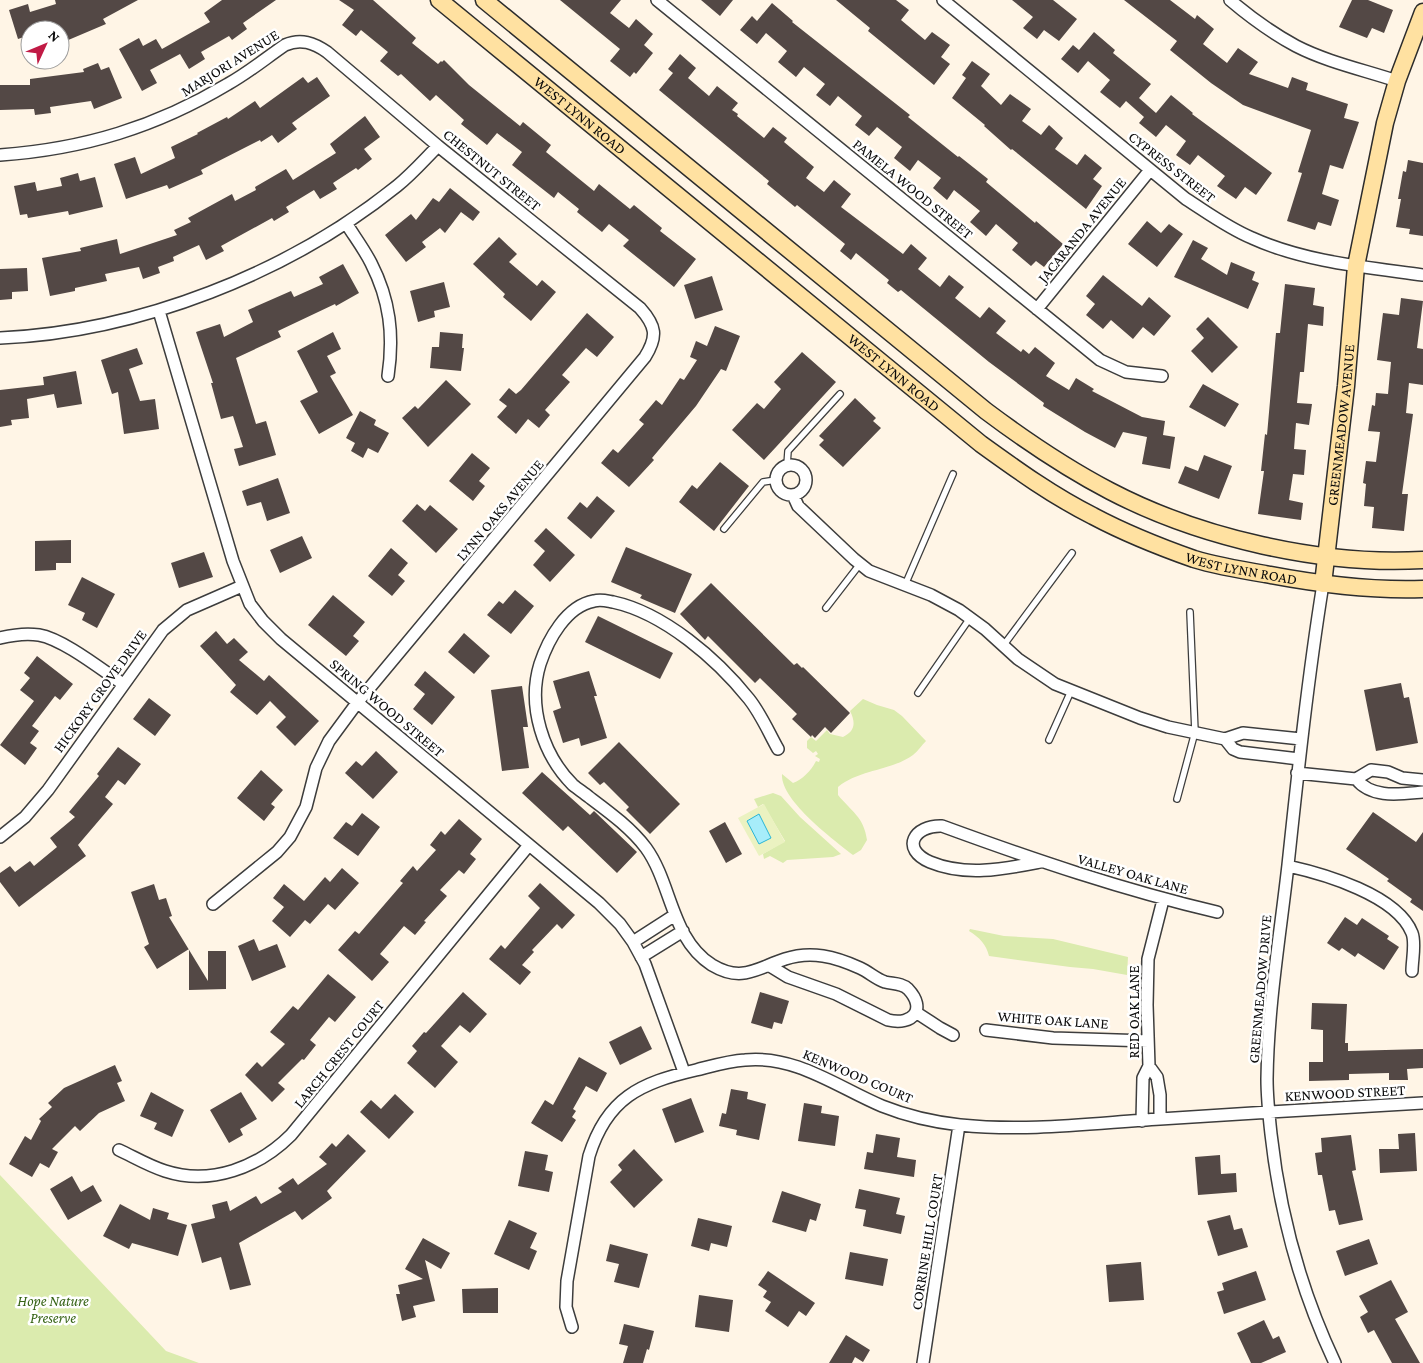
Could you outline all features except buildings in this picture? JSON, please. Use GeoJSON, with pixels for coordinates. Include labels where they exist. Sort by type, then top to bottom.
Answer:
{"type":"FeatureCollection","features":[{"type":"Feature","properties":{"kind":"main road","name":"WEST LYNN ROAD"},"geometry":{"type":"LineString","coordinates":[[439,0],[981,444],[1036,483],[1092,516],[1157,546],[1196,559],[1243,570],[1323,584],[1397,590],[1423,589]]}},
{"type":"Feature","properties":{"kind":"main road","name":"WEST LYNN ROAD"},"geometry":{"type":"LineString","coordinates":[[484,0],[986,411],[1055,460],[1112,492],[1190,524],[1235,539],[1268,547],[1349,560],[1423,560]]}},
{"type":"Feature","properties":{"kind":"main road","name":"GREENMEADOW AVENUE"},"geometry":{"type":"LineString","coordinates":[[1323,584],[1346,386],[1356,266],[1377,160],[1397,81],[1423,12]]}},
{"type":"Feature","properties":{"kind":"street","name":"PAMELA WOOD STREET"},"geometry":{"type":"LineString","coordinates":[[657,0],[1100,360],[1126,372],[1162,376]]}},
{"type":"Feature","properties":{"kind":"street","name":"CYPRESS STREET"},"geometry":{"type":"LineString","coordinates":[[943,0],[1186,199],[1216,219],[1251,238],[1302,256],[1356,266],[1423,275]]}},
{"type":"Feature","properties":{"kind":"street"},"geometry":{"type":"LineString","coordinates":[[1230,0],[1268,29],[1296,46],[1320,56],[1397,81]]}},
{"type":"Feature","properties":{"kind":"street","name":"MARJORI AVENUE"},"geometry":{"type":"LineString","coordinates":[[0,155],[36,153],[63,148],[140,127],[186,108],[230,83],[285,45],[294,41],[303,41]]}},
{"type":"Feature","properties":{"kind":"street","name":"CHESTNUT STREET"},"geometry":{"type":"LineString","coordinates":[[303,41],[328,52],[438,146],[640,308],[648,317],[653,330]]}},
{"type":"Feature","properties":{"kind":"street"},"geometry":{"type":"LineString","coordinates":[[0,338],[75,330],[159,311],[260,270],[346,224],[397,186],[438,146]]}},
{"type":"Feature","properties":{"kind":"street","name":"JACARANDA AVENUE"},"geometry":{"type":"LineString","coordinates":[[1036,309],[1150,170]]}},
{"type":"Feature","properties":{"kind":"street"},"geometry":{"type":"LineString","coordinates":[[346,224],[371,263],[383,292],[391,324],[392,353],[388,376]]}},
{"type":"Feature","properties":{"kind":"street","name":"SPRING WOOD STREET"},"geometry":{"type":"LineString","coordinates":[[159,311],[232,561],[250,604],[263,622],[281,639],[599,903],[620,924],[642,957],[684,1072]]}},
{"type":"Feature","properties":{"kind":"street","name":"LYNN OAKS AVENUE"},"geometry":{"type":"LineString","coordinates":[[213,904],[277,852],[290,837],[306,807],[316,768],[329,741],[357,703],[645,358],[652,347],[653,330]]}},
{"type":"Feature","properties":{"kind":"street"},"geometry":{"type":"LineString","coordinates":[[787,465],[797,465],[805,472],[806,477],[805,487],[802,491],[793,495],[788,495],[779,490],[776,480],[779,471],[787,465]]}},
{"type":"Feature","properties":{"kind":"street"},"geometry":{"type":"LineString","coordinates":[[793,495],[798,506],[869,571],[931,595],[959,610],[985,629],[1018,659],[1055,684],[1140,718],[1225,739],[1243,733],[1301,739]]}},
{"type":"Feature","properties":{"kind":"street","name":"GREENMEADOW DRIVE"},"geometry":{"type":"LineString","coordinates":[[1323,584],[1301,739],[1288,866],[1271,993],[1267,1080],[1268,1112],[1280,1200],[1288,1235],[1311,1308],[1335,1363]]}},
{"type":"Feature","properties":{"kind":"street","name":"HICKORY GROVE DRIVE"},"geometry":{"type":"LineString","coordinates":[[0,836],[13,828],[34,807],[163,630],[187,610],[242,586]]}},
{"type":"Feature","properties":{"kind":"street"},"geometry":{"type":"LineString","coordinates":[[770,966],[788,977],[836,994],[888,1020],[898,1022],[914,1017],[916,1013],[918,1006],[915,998],[905,986],[882,981],[860,968],[839,960],[823,956],[805,955],[786,959],[756,972],[739,974],[723,970],[711,964],[701,955],[683,931],[675,915],[658,867],[646,847],[628,828],[574,785],[551,754],[543,737],[536,702],[536,682],[540,664],[552,636],[570,613],[580,606],[592,601],[602,600],[639,610],[680,634],[701,650],[733,681],[750,700],[778,749]]}},
{"type":"Feature","properties":{"kind":"street"},"geometry":{"type":"LineString","coordinates":[[0,638],[27,634],[48,638],[80,654],[123,684]]}},
{"type":"Feature","properties":{"kind":"street"},"geometry":{"type":"LineString","coordinates":[[1225,739],[1233,749],[1240,752],[1299,759]]}},
{"type":"Feature","properties":{"kind":"street"},"geometry":{"type":"LineString","coordinates":[[1297,773],[1356,779],[1371,770],[1388,772],[1402,778],[1423,780]]}},
{"type":"Feature","properties":{"kind":"street"},"geometry":{"type":"LineString","coordinates":[[1393,774],[1399,786],[1393,794]]}},
{"type":"Feature","properties":{"kind":"street"},"geometry":{"type":"LineString","coordinates":[[1356,779],[1363,787],[1371,791],[1393,794],[1423,792]]}},
{"type":"Feature","properties":{"kind":"street","name":"VALLEY OAK LANE"},"geometry":{"type":"LineString","coordinates":[[1040,862],[1000,869],[964,870],[947,867],[919,856],[912,846],[914,837],[920,830],[932,826],[942,826],[1040,862],[1163,900],[1217,912]]}},
{"type":"Feature","properties":{"kind":"street","name":"LARCH CREST COURT"},"geometry":{"type":"LineString","coordinates":[[120,1150],[165,1172],[191,1176],[211,1176],[232,1172],[266,1156],[278,1148],[291,1135],[529,845]]}},
{"type":"Feature","properties":{"kind":"street"},"geometry":{"type":"LineString","coordinates":[[1288,866],[1312,871],[1357,887],[1380,900],[1403,917],[1413,935],[1412,971]]}},
{"type":"Feature","properties":{"kind":"street","name":"RED OAK LANE"},"geometry":{"type":"LineString","coordinates":[[1142,1120],[1143,1078],[1149,1066],[1148,959],[1163,900]]}},
{"type":"Feature","properties":{"kind":"street"},"geometry":{"type":"LineString","coordinates":[[633,942],[675,915]]}},
{"type":"Feature","properties":{"kind":"street"},"geometry":{"type":"LineString","coordinates":[[642,957],[683,931]]}},
{"type":"Feature","properties":{"kind":"street"},"geometry":{"type":"LineString","coordinates":[[916,1013],[953,1035]]}},
{"type":"Feature","properties":{"kind":"street","name":"WHITE OAK LANE"},"geometry":{"type":"LineString","coordinates":[[986,1030],[1053,1038],[1148,1041]]}},
{"type":"Feature","properties":{"kind":"street","name":"KENWOOD COURT"},"geometry":{"type":"LineString","coordinates":[[572,1327],[566,1308],[567,1281],[589,1156],[595,1137],[604,1120],[624,1098],[654,1082],[684,1072],[729,1062],[773,1060],[809,1070],[883,1106],[919,1118],[959,1125],[1013,1128],[1268,1112]]}},
{"type":"Feature","properties":{"kind":"street","name":"RED OAK LANE"},"geometry":{"type":"LineString","coordinates":[[1149,1066],[1157,1077],[1160,1095],[1160,1119]]}},
{"type":"Feature","properties":{"kind":"street","name":"KENWOOD STREET"},"geometry":{"type":"LineString","coordinates":[[1268,1112],[1423,1103]]}},
{"type":"Feature","properties":{"kind":"street","name":"CORRINE HILL COURT"},"geometry":{"type":"LineString","coordinates":[[923,1363],[959,1125]]}},
{"type":"Feature","properties":{"kind":"lane"},"geometry":{"type":"LineString","coordinates":[[787,465],[788,451],[840,394]]}},
{"type":"Feature","properties":{"kind":"lane"},"geometry":{"type":"LineString","coordinates":[[905,585],[952,474]]}},
{"type":"Feature","properties":{"kind":"lane"},"geometry":{"type":"LineString","coordinates":[[724,529],[763,482],[776,480]]}},
{"type":"Feature","properties":{"kind":"lane"},"geometry":{"type":"LineString","coordinates":[[1003,646],[1072,553]]}},
{"type":"Feature","properties":{"kind":"lane"},"geometry":{"type":"LineString","coordinates":[[826,608],[860,564]]}},
{"type":"Feature","properties":{"kind":"lane"},"geometry":{"type":"LineString","coordinates":[[1177,799],[1195,732],[1190,612]]}},
{"type":"Feature","properties":{"kind":"lane"},"geometry":{"type":"LineString","coordinates":[[918,692],[970,618]]}},
{"type":"Feature","properties":{"kind":"lane"},"geometry":{"type":"LineString","coordinates":[[1050,740],[1071,691]]}},
{"type":"Feature","properties":{"kind":"green space"},"geometry":{"type":"Polygon","coordinates":[[[863,699],[894,710],[926,741],[915,753],[904,760],[856,777],[838,787],[838,795],[860,820],[867,840],[861,850],[853,855],[822,830],[799,807],[790,796],[784,784],[782,774],[793,783],[806,774],[816,761],[819,762],[820,759],[815,756],[818,754],[816,751],[813,753],[807,748],[807,741],[811,737],[816,741],[827,730],[830,734],[843,737],[847,735],[854,723],[850,711],[863,699]]]}},
{"type":"Feature","properties":{"kind":"green space"},"geometry":{"type":"Polygon","coordinates":[[[773,793],[781,796],[800,817],[841,854],[833,857],[787,860],[783,863],[770,856],[764,859],[763,854],[785,841],[763,804],[758,807],[754,799],[773,793]]]}},
{"type":"Feature","properties":{"kind":"green space"},"geometry":{"type":"Polygon","coordinates":[[[764,804],[785,842],[759,856],[738,818],[764,804]]]}},
{"type":"Feature","properties":{"kind":"green space"},"geometry":{"type":"Polygon","coordinates":[[[970,929],[1004,936],[1053,939],[1128,957],[1127,975],[989,956],[984,945],[969,931],[970,929]]]}},
{"type":"Feature","properties":{"kind":"green space","name":"Hope Nature Preserve"},"geometry":{"type":"Polygon","coordinates":[[[0,1175],[166,1351],[199,1363],[0,1363],[0,1175]]]}},
{"type":"Feature","properties":{"kind":"water"},"geometry":{"type":"Polygon","coordinates":[[[759,814],[771,838],[759,844],[747,821],[759,814]]]}}]}
